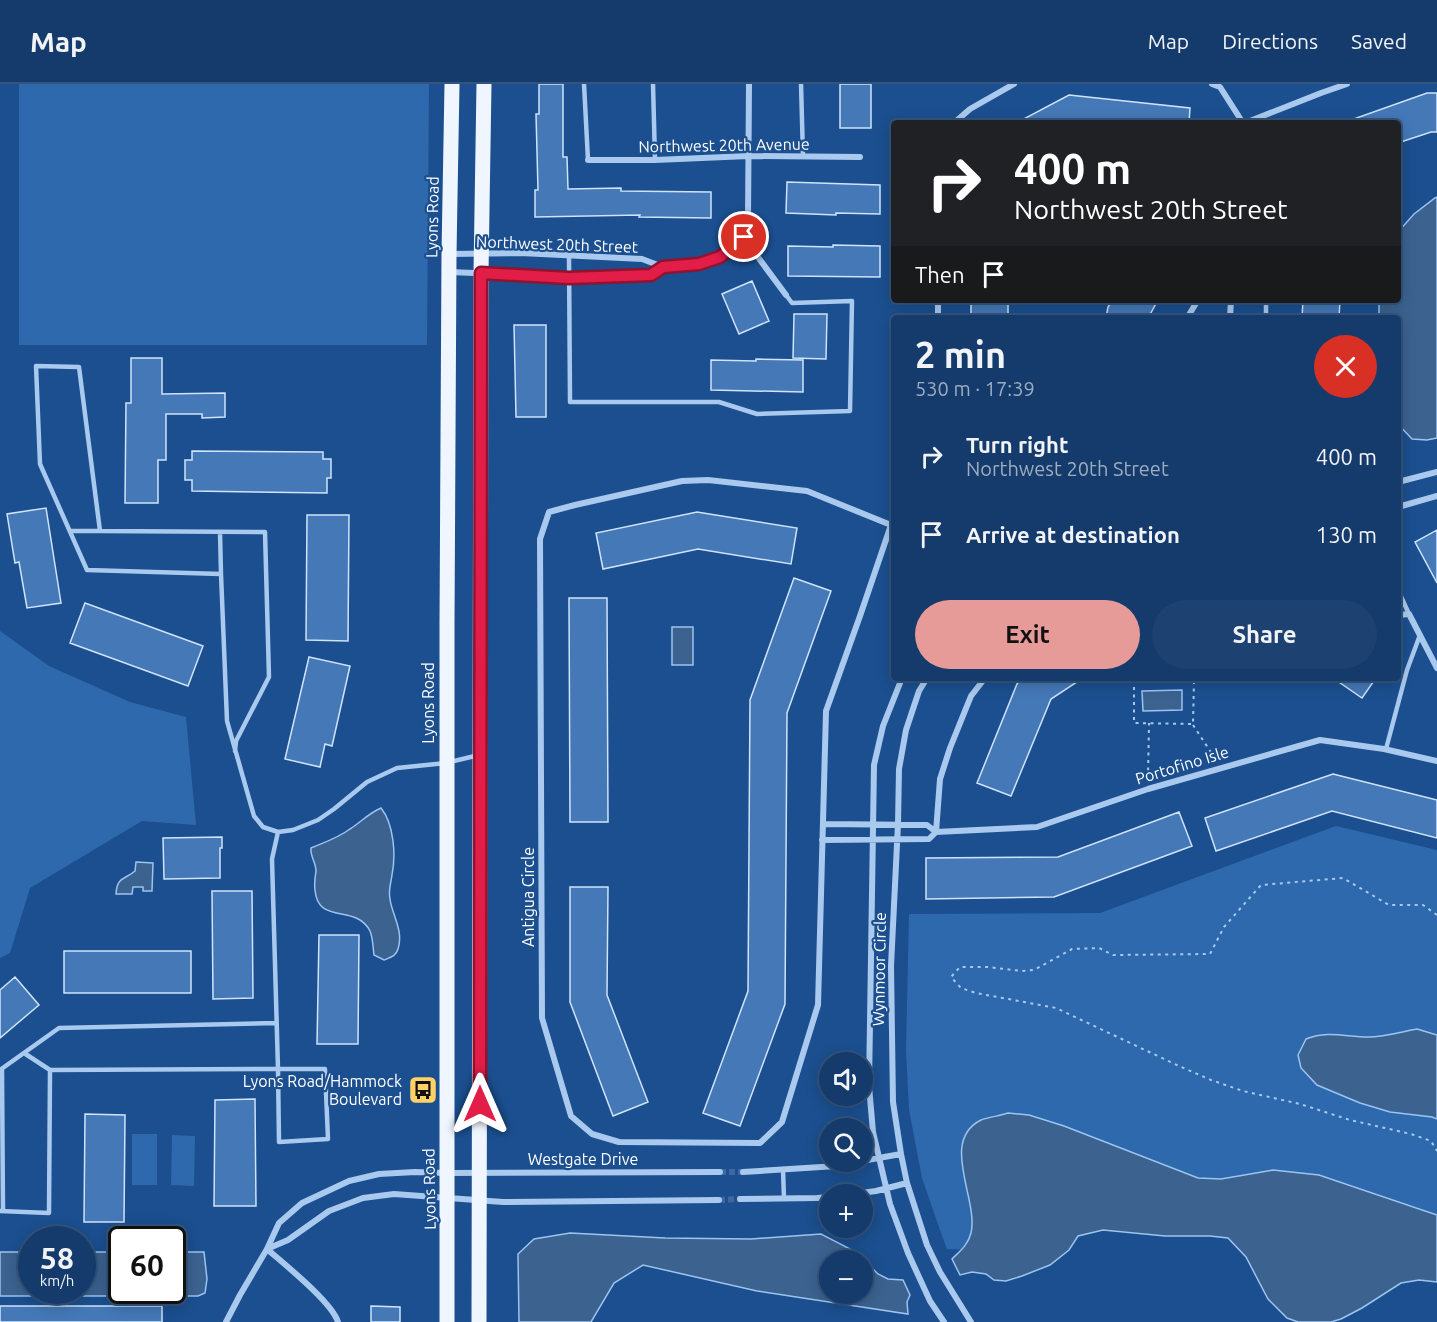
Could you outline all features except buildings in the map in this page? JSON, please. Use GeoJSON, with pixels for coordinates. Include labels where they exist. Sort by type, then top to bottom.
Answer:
{"type":"FeatureCollection","features":[{"type":"Feature","properties":{"kind":"main road","name":"Lyons Road"},"geometry":{"type":"LineString","coordinates":[[447,1322],[446,764],[452,84]]}},
{"type":"Feature","properties":{"kind":"main road"},"geometry":{"type":"LineString","coordinates":[[479,1322],[481,273],[484,84]]}},
{"type":"Feature","properties":{"kind":"street"},"geometry":{"type":"LineString","coordinates":[[748,84],[748,220],[744,237],[786,295]]}},
{"type":"Feature","properties":{"kind":"street"},"geometry":{"type":"LineString","coordinates":[[957,120],[970,109],[1014,84]]}},
{"type":"Feature","properties":{"kind":"street"},"geometry":{"type":"LineString","coordinates":[[1212,84],[1220,87],[1242,120]]}},
{"type":"Feature","properties":{"kind":"street"},"geometry":{"type":"LineString","coordinates":[[1252,120],[1347,84]]}},
{"type":"Feature","properties":{"kind":"street","name":"Northwest 20th Avenue"},"geometry":{"type":"LineString","coordinates":[[588,160],[749,156],[860,157]]}},
{"type":"Feature","properties":{"kind":"street","name":"Northwest 20th Street"},"geometry":{"type":"LineString","coordinates":[[449,254],[521,253],[642,259],[663,267],[699,264],[720,257],[744,237]]}},
{"type":"Feature","properties":{"kind":"street","name":"Northwest 20th Street"},"geometry":{"type":"LineString","coordinates":[[449,272],[569,278],[651,275],[663,267]]}},
{"type":"Feature","properties":{"kind":"street"},"geometry":{"type":"LineString","coordinates":[[1401,481],[1437,472]]}},
{"type":"Feature","properties":{"kind":"street","name":"Antigua Circle"},"geometry":{"type":"LineString","coordinates":[[891,526],[807,491],[708,480],[682,481],[549,513],[540,539],[542,1018],[571,1116],[592,1134],[619,1142],[759,1143],[782,1122],[818,1005],[826,711],[891,529]]}},
{"type":"Feature","properties":{"kind":"street"},"geometry":{"type":"LineString","coordinates":[[1401,506],[1437,496]]}},
{"type":"Feature","properties":{"kind":"street"},"geometry":{"type":"LineString","coordinates":[[1401,615],[1409,614],[1437,668]]}},
{"type":"Feature","properties":{"kind":"street","name":"Wynmoor Circle"},"geometry":{"type":"LineString","coordinates":[[901,681],[883,726],[874,765],[869,1086],[873,1132],[886,1189],[908,1253],[930,1301],[944,1322]]}},
{"type":"Feature","properties":{"kind":"street","name":"Wynmoor Circle"},"geometry":{"type":"LineString","coordinates":[[925,681],[919,691],[906,730],[898,769],[898,824],[891,966],[893,1102],[907,1183],[927,1245],[940,1272],[971,1322]]}},
{"type":"Feature","properties":{"kind":"street"},"geometry":{"type":"LineString","coordinates":[[936,832],[940,779],[950,747],[971,696],[983,681]]}},
{"type":"Feature","properties":{"kind":"street","name":"Portofino Isle"},"geometry":{"type":"LineString","coordinates":[[898,824],[927,825],[936,832],[1037,826],[1148,789],[1320,740],[1386,749],[1437,761]]}},
{"type":"Feature","properties":{"kind":"street"},"geometry":{"type":"LineString","coordinates":[[823,824],[898,824]]}},
{"type":"Feature","properties":{"kind":"street","name":"Portofino Isle"},"geometry":{"type":"LineString","coordinates":[[897,840],[929,839],[936,832]]}},
{"type":"Feature","properties":{"kind":"street"},"geometry":{"type":"LineString","coordinates":[[822,840],[897,840]]}},
{"type":"Feature","properties":{"kind":"street"},"geometry":{"type":"LineString","coordinates":[[873,1159],[901,1154]]}},
{"type":"Feature","properties":{"kind":"street"},"geometry":{"type":"LineString","coordinates":[[743,1172],[819,1167]]}},
{"type":"Feature","properties":{"kind":"street","name":"Westgate Drive"},"geometry":{"type":"LineString","coordinates":[[226,1322],[279,1223],[302,1203],[349,1181],[379,1174],[415,1172],[720,1172]]}},
{"type":"Feature","properties":{"kind":"street"},"geometry":{"type":"LineString","coordinates":[[873,1191],[907,1183]]}},
{"type":"Feature","properties":{"kind":"street"},"geometry":{"type":"LineString","coordinates":[[338,1322],[336,1315],[305,1283],[267,1249],[288,1240],[329,1211],[363,1198],[394,1194],[479,1201],[719,1200]]}},
{"type":"Feature","properties":{"kind":"street"},"geometry":{"type":"LineString","coordinates":[[740,1199],[819,1197]]}},
{"type":"Feature","properties":{"kind":"lane"},"geometry":{"type":"LineString","coordinates":[[584,84],[588,160]]}},
{"type":"Feature","properties":{"kind":"lane"},"geometry":{"type":"LineString","coordinates":[[653,84],[655,160]]}},
{"type":"Feature","properties":{"kind":"lane"},"geometry":{"type":"LineString","coordinates":[[801,84],[804,156]]}},
{"type":"Feature","properties":{"kind":"lane"},"geometry":{"type":"LineString","coordinates":[[569,256],[570,402],[719,402],[758,414],[850,411],[852,301],[792,303],[786,295]]}},
{"type":"Feature","properties":{"kind":"lane"},"geometry":{"type":"LineString","coordinates":[[100,531],[79,367],[36,366],[39,464],[87,570],[221,574]]}},
{"type":"Feature","properties":{"kind":"lane"},"geometry":{"type":"LineString","coordinates":[[70,531],[265,532],[268,677],[236,741],[235,751]]}},
{"type":"Feature","properties":{"kind":"lane"},"geometry":{"type":"LineString","coordinates":[[220,532],[227,721],[254,816],[263,828],[278,832],[293,830],[318,820],[367,782],[397,768],[446,764],[480,755]]}},
{"type":"Feature","properties":{"kind":"lane"},"geometry":{"type":"LineString","coordinates":[[1401,597],[1409,614]]}},
{"type":"Feature","properties":{"kind":"lane"},"geometry":{"type":"LineString","coordinates":[[1386,749],[1407,670],[1420,635]]}},
{"type":"Feature","properties":{"kind":"lane"},"geometry":{"type":"LineString","coordinates":[[24,1053],[50,1070],[278,1069],[326,1070],[327,1140],[279,1142],[278,1069],[272,859],[278,832]]}},
{"type":"Feature","properties":{"kind":"lane"},"geometry":{"type":"LineString","coordinates":[[50,1070],[49,1213],[1,1211],[1,1069],[59,1028],[276,1023]]}},
{"type":"Feature","properties":{"kind":"lane"},"geometry":{"type":"LineString","coordinates":[[783,1169],[784,1199]]}},
{"type":"Feature","properties":{"kind":"path"},"geometry":{"type":"LineString","coordinates":[[1134,681],[1134,723],[1193,724]]}},
{"type":"Feature","properties":{"kind":"path"},"geometry":{"type":"LineString","coordinates":[[1194,681],[1193,724],[1221,767]]}},
{"type":"Feature","properties":{"kind":"path"},"geometry":{"type":"LineString","coordinates":[[1148,789],[1149,723]]}},
{"type":"Feature","properties":{"kind":"path"},"geometry":{"type":"LineString","coordinates":[[1437,915],[1423,905],[1389,905],[1343,878],[1260,885],[1224,927],[1210,954],[1113,955],[1099,948],[1072,949],[1034,970],[960,967],[951,977],[961,988],[976,993],[1056,1008],[1211,1080],[1243,1091],[1300,1104],[1350,1120],[1431,1141],[1437,1151]]}},
{"type":"Feature","properties":{"kind":"shaded area"},"geometry":{"type":"Polygon","coordinates":[[[19,84],[429,84],[427,345],[19,345],[19,84]]]}},
{"type":"Feature","properties":{"kind":"shaded area"},"geometry":{"type":"Polygon","coordinates":[[[1437,197],[1437,438],[1427,440],[1412,439],[1401,427],[1401,315],[1379,315],[1379,303],[1401,303],[1401,229],[1414,214],[1437,197]]]}},
{"type":"Feature","properties":{"kind":"shaded area"},"geometry":{"type":"Polygon","coordinates":[[[672,627],[693,627],[693,665],[672,665],[672,627]]]}},
{"type":"Feature","properties":{"kind":"shaded area"},"geometry":{"type":"Polygon","coordinates":[[[0,631],[49,666],[130,702],[186,717],[196,825],[142,821],[30,888],[10,953],[0,958],[0,631]]]}},
{"type":"Feature","properties":{"kind":"shaded area"},"geometry":{"type":"Polygon","coordinates":[[[1182,690],[1182,710],[1143,711],[1142,691],[1182,690]]]}},
{"type":"Feature","properties":{"kind":"shaded area"},"geometry":{"type":"Polygon","coordinates":[[[381,808],[389,822],[393,840],[394,858],[389,896],[400,936],[396,953],[384,960],[374,955],[371,934],[364,923],[356,918],[323,908],[318,901],[315,887],[316,868],[311,851],[311,848],[341,835],[381,808]]]}},
{"type":"Feature","properties":{"kind":"shaded area"},"geometry":{"type":"Polygon","coordinates":[[[1336,826],[1437,850],[1437,1251],[1233,1206],[977,1250],[947,1249],[922,1178],[909,1110],[906,1050],[909,914],[1100,913],[1336,826]]]}},
{"type":"Feature","properties":{"kind":"shaded area"},"geometry":{"type":"Polygon","coordinates":[[[136,862],[153,863],[152,891],[143,891],[143,887],[133,887],[132,894],[116,894],[120,881],[135,871],[136,862]]]}},
{"type":"Feature","properties":{"kind":"shaded area"},"geometry":{"type":"Polygon","coordinates":[[[1417,1029],[1437,1035],[1437,1119],[1390,1112],[1360,1103],[1317,1085],[1301,1068],[1298,1055],[1306,1039],[1314,1036],[1329,1034],[1374,1037],[1417,1029]]]}},
{"type":"Feature","properties":{"kind":"shaded area"},"geometry":{"type":"Polygon","coordinates":[[[1008,1113],[1029,1115],[1064,1126],[1198,1178],[1221,1179],[1273,1170],[1319,1175],[1437,1215],[1437,1282],[1419,1280],[1401,1283],[1362,1308],[1331,1322],[1298,1322],[1287,1318],[1268,1299],[1246,1257],[1228,1238],[1165,1236],[1103,1230],[1078,1236],[1069,1250],[1050,1265],[1022,1276],[1006,1281],[994,1280],[986,1274],[972,1272],[960,1275],[952,1259],[968,1241],[972,1220],[961,1156],[963,1142],[969,1130],[981,1120],[1008,1113]]]}},
{"type":"Feature","properties":{"kind":"shaded area"},"geometry":{"type":"Polygon","coordinates":[[[132,1134],[157,1134],[157,1185],[132,1185],[132,1134]]]}},
{"type":"Feature","properties":{"kind":"shaded area"},"geometry":{"type":"Polygon","coordinates":[[[172,1135],[195,1136],[194,1186],[171,1185],[172,1135]]]}},
{"type":"Feature","properties":{"kind":"shaded area"},"geometry":{"type":"Polygon","coordinates":[[[570,1233],[665,1238],[751,1239],[819,1234],[819,1238],[829,1238],[852,1250],[819,1250],[819,1300],[757,1291],[643,1265],[614,1283],[591,1322],[519,1322],[518,1254],[534,1239],[570,1233]]]}},
{"type":"Feature","properties":{"kind":"shaded area"},"geometry":{"type":"Polygon","coordinates":[[[0,1252],[18,1252],[18,1296],[0,1296],[0,1252]]]}},
{"type":"Feature","properties":{"kind":"shaded area"},"geometry":{"type":"Polygon","coordinates":[[[96,1252],[108,1252],[108,1296],[96,1296],[96,1252]]]}},
{"type":"Feature","properties":{"kind":"shaded area"},"geometry":{"type":"Polygon","coordinates":[[[186,1252],[204,1252],[207,1279],[205,1293],[198,1296],[186,1296],[186,1252]]]}},
{"type":"Feature","properties":{"kind":"shaded area"},"geometry":{"type":"Polygon","coordinates":[[[873,1269],[888,1279],[903,1280],[910,1295],[907,1302],[908,1314],[842,1304],[873,1304],[873,1269]]]}},
{"type":"Feature","properties":{"kind":"tunnel"},"geometry":{"type":"LineString","coordinates":[[720,1172],[743,1172]]}},
{"type":"Feature","properties":{"kind":"tunnel"},"geometry":{"type":"LineString","coordinates":[[719,1200],[740,1199]]}},
{"type":"Feature","properties":{"kind":"place","name":"Lyons Road/Hammock Boulevard"},"geometry":{"type":"Point","coordinates":[423,1090]}},
{"type":"Feature","properties":{"kind":"route"},"geometry":{"type":"LineString","coordinates":[[480,1104],[481,273],[569,278],[651,275],[663,267],[699,264],[720,257],[744,237]]}}]}
